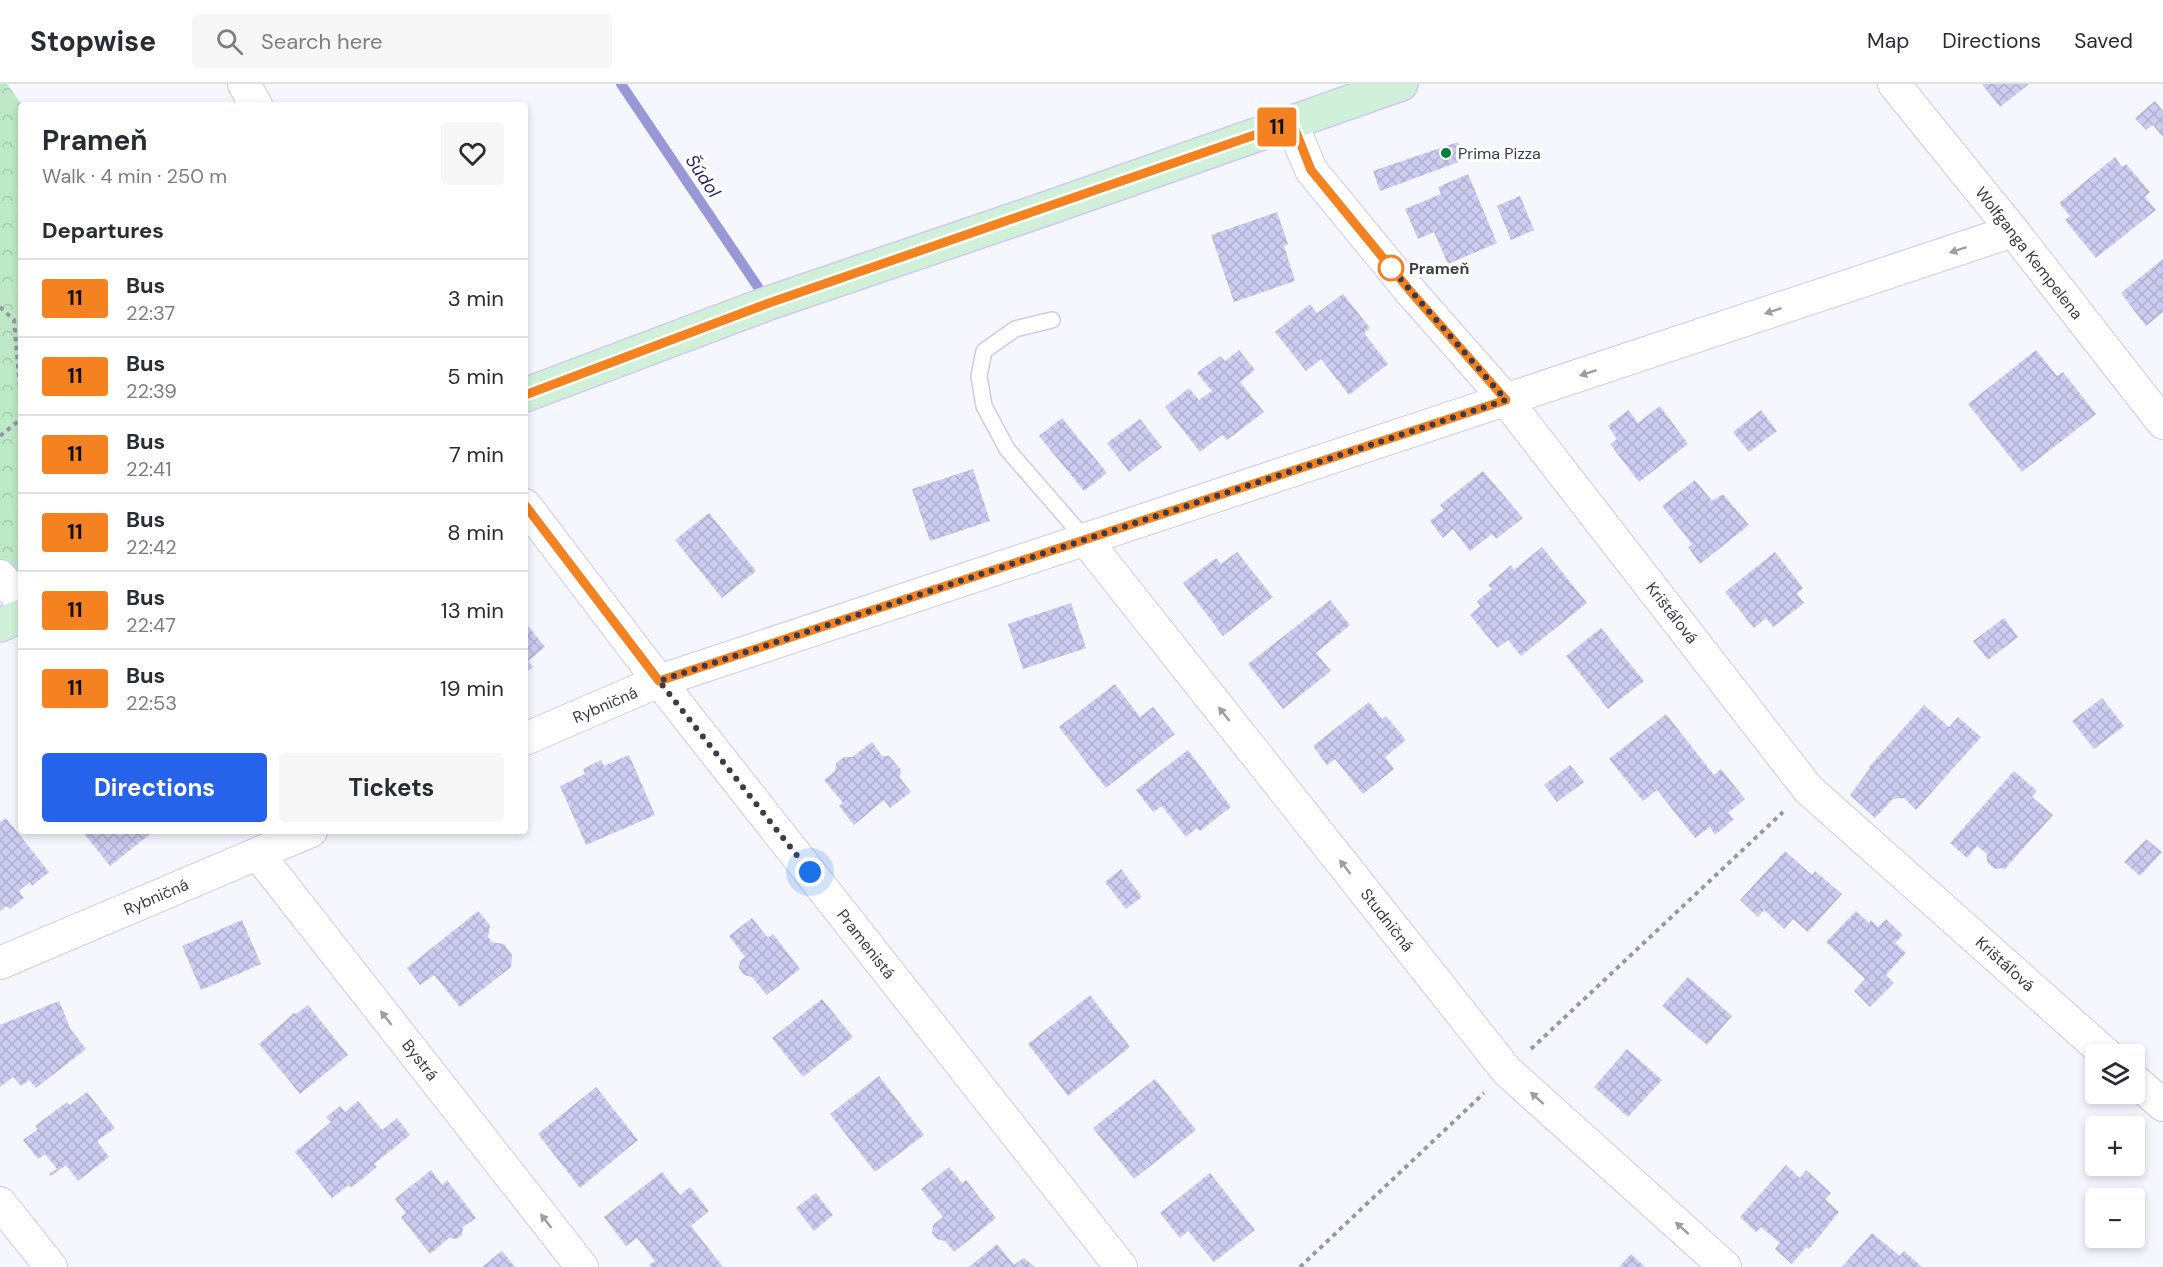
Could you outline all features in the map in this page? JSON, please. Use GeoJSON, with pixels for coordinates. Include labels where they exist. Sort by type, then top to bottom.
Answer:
{"type":"FeatureCollection","features":[{"type":"Feature","properties":{"kind":"street"},"geometry":{"type":"LineString","coordinates":[[244,84],[254,102]]}},
{"type":"Feature","properties":{"kind":"street"},"geometry":{"type":"LineString","coordinates":[[528,394],[769,303],[1401,84]]}},
{"type":"Feature","properties":{"kind":"street","name":"Wolfganga Kempelena"},"geometry":{"type":"LineString","coordinates":[[1894,84],[2013,231],[2163,423]]}},
{"type":"Feature","properties":{"kind":"street","name":"Krištáľová"},"geometry":{"type":"LineString","coordinates":[[1292,122],[1311,170],[1411,292],[1506,400],[1808,789],[2095,1044]]}},
{"type":"Feature","properties":{"kind":"street","name":"Rybničná"},"geometry":{"type":"LineString","coordinates":[[528,738],[659,681],[2013,231]]}},
{"type":"Feature","properties":{"kind":"street","name":"Pramenistá"},"geometry":{"type":"LineString","coordinates":[[528,509],[659,681],[1121,1267]]}},
{"type":"Feature","properties":{"kind":"street","name":"Studničná"},"geometry":{"type":"LineString","coordinates":[[1085,540],[1507,1071],[1725,1267]]}},
{"type":"Feature","properties":{"kind":"street"},"geometry":{"type":"LineString","coordinates":[[0,576],[18,597]]}},
{"type":"Feature","properties":{"kind":"street"},"geometry":{"type":"LineString","coordinates":[[0,625],[18,617]]}},
{"type":"Feature","properties":{"kind":"street","name":"Rybničná"},"geometry":{"type":"LineString","coordinates":[[0,963],[304,834]]}},
{"type":"Feature","properties":{"kind":"street","name":"Bystrá"},"geometry":{"type":"LineString","coordinates":[[258,854],[582,1267]]}},
{"type":"Feature","properties":{"kind":"street"},"geometry":{"type":"LineString","coordinates":[[2145,1089],[2163,1105]]}},
{"type":"Feature","properties":{"kind":"street"},"geometry":{"type":"LineString","coordinates":[[0,1203],[51,1267]]}},
{"type":"Feature","properties":{"kind":"lane"},"geometry":{"type":"LineString","coordinates":[[1052,320],[1015,329],[984,351],[979,376],[984,406],[1007,449],[1085,540]]}},
{"type":"Feature","properties":{"kind":"path"},"geometry":{"type":"LineString","coordinates":[[0,307],[14,320],[18,366]]}},
{"type":"Feature","properties":{"kind":"path"},"geometry":{"type":"LineString","coordinates":[[0,435],[18,421]]}},
{"type":"Feature","properties":{"kind":"path"},"geometry":{"type":"LineString","coordinates":[[1300,1267],[1808,789]]}},
{"type":"Feature","properties":{"kind":"green space"},"geometry":{"type":"Polygon","coordinates":[[[0,84],[7,84],[20,102],[18,102],[18,589],[0,596],[0,84]]]}},
{"type":"Feature","properties":{"kind":"building"},"geometry":{"type":"Polygon","coordinates":[[[1982,84],[2029,84],[2000,107],[1982,84]]]}},
{"type":"Feature","properties":{"kind":"building"},"geometry":{"type":"Polygon","coordinates":[[[2155,101],[2163,111],[2163,137],[2153,125],[2146,130],[2135,118],[2155,101]]]}},
{"type":"Feature","properties":{"kind":"building"},"geometry":{"type":"Polygon","coordinates":[[[1458,142],[1464,160],[1380,191],[1373,171],[1458,142]]]}},
{"type":"Feature","properties":{"kind":"building"},"geometry":{"type":"Polygon","coordinates":[[[2115,157],[2122,167],[2126,164],[2150,192],[2145,197],[2156,210],[2096,258],[2065,220],[2070,216],[2059,203],[2115,157]]]}},
{"type":"Feature","properties":{"kind":"building"},"geometry":{"type":"Polygon","coordinates":[[[1468,174],[1497,243],[1448,264],[1434,232],[1418,239],[1405,209],[1441,194],[1438,187],[1468,174]]]}},
{"type":"Feature","properties":{"kind":"building"},"geometry":{"type":"Polygon","coordinates":[[[1520,196],[1534,230],[1511,240],[1497,206],[1520,196]]]}},
{"type":"Feature","properties":{"kind":"building"},"geometry":{"type":"Polygon","coordinates":[[[1277,212],[1288,244],[1284,246],[1295,281],[1234,302],[1211,235],[1277,212]]]}},
{"type":"Feature","properties":{"kind":"building"},"geometry":{"type":"Polygon","coordinates":[[[2163,259],[2163,312],[2146,326],[2121,293],[2163,259]]]}},
{"type":"Feature","properties":{"kind":"building"},"geometry":{"type":"Polygon","coordinates":[[[1343,294],[1370,328],[1364,333],[1388,364],[1349,395],[1321,359],[1306,371],[1275,332],[1310,304],[1317,313],[1343,294]]]}},
{"type":"Feature","properties":{"kind":"building"},"geometry":{"type":"Polygon","coordinates":[[[1239,350],[1255,370],[1240,382],[1264,412],[1227,440],[1222,435],[1200,452],[1165,407],[1189,388],[1199,400],[1212,391],[1197,373],[1220,356],[1225,361],[1239,350]]]}},
{"type":"Feature","properties":{"kind":"building"},"geometry":{"type":"Polygon","coordinates":[[[2036,350],[2057,376],[2063,372],[2096,414],[2022,472],[1968,404],[2036,350]]]}},
{"type":"Feature","properties":{"kind":"building"},"geometry":{"type":"Polygon","coordinates":[[[1660,406],[1688,444],[1639,482],[1610,444],[1617,439],[1608,426],[1628,410],[1638,423],[1660,406]]]}},
{"type":"Feature","properties":{"kind":"building"},"geometry":{"type":"Polygon","coordinates":[[[1761,410],[1777,431],[1749,452],[1733,432],[1761,410]]]}},
{"type":"Feature","properties":{"kind":"building"},"geometry":{"type":"Polygon","coordinates":[[[1062,418],[1107,473],[1084,491],[1039,436],[1062,418]]]}},
{"type":"Feature","properties":{"kind":"building"},"geometry":{"type":"Polygon","coordinates":[[[1140,419],[1162,447],[1129,472],[1107,443],[1140,419]]]}},
{"type":"Feature","properties":{"kind":"building"},"geometry":{"type":"Polygon","coordinates":[[[973,469],[990,521],[930,541],[912,489],[973,469]]]}},
{"type":"Feature","properties":{"kind":"building"},"geometry":{"type":"Polygon","coordinates":[[[1483,471],[1523,518],[1496,539],[1492,534],[1470,551],[1453,529],[1443,538],[1430,521],[1444,510],[1440,505],[1483,471]]]}},
{"type":"Feature","properties":{"kind":"building"},"geometry":{"type":"Polygon","coordinates":[[[1695,480],[1712,501],[1723,494],[1749,525],[1700,564],[1688,547],[1692,544],[1662,506],[1695,480]]]}},
{"type":"Feature","properties":{"kind":"building"},"geometry":{"type":"Polygon","coordinates":[[[709,513],[756,571],[722,598],[675,540],[709,513]]]}},
{"type":"Feature","properties":{"kind":"building"},"geometry":{"type":"Polygon","coordinates":[[[1542,547],[1587,603],[1521,656],[1508,640],[1497,648],[1470,615],[1480,606],[1477,601],[1492,589],[1488,585],[1511,565],[1514,570],[1542,547]]]}},
{"type":"Feature","properties":{"kind":"building"},"geometry":{"type":"Polygon","coordinates":[[[1237,552],[1273,597],[1223,636],[1183,583],[1216,558],[1221,564],[1237,552]]]}},
{"type":"Feature","properties":{"kind":"building"},"geometry":{"type":"Polygon","coordinates":[[[1775,552],[1803,588],[1797,594],[1804,603],[1773,627],[1766,618],[1754,628],[1725,592],[1775,552]]]}},
{"type":"Feature","properties":{"kind":"building"},"geometry":{"type":"Polygon","coordinates":[[[1330,600],[1350,625],[1316,653],[1331,671],[1283,709],[1248,664],[1330,600]]]}},
{"type":"Feature","properties":{"kind":"building"},"geometry":{"type":"Polygon","coordinates":[[[1071,603],[1086,648],[1023,669],[1008,624],[1071,603]]]}},
{"type":"Feature","properties":{"kind":"building"},"geometry":{"type":"Polygon","coordinates":[[[2004,618],[2018,637],[1988,660],[1973,641],[2004,618]]]}},
{"type":"Feature","properties":{"kind":"building"},"geometry":{"type":"Polygon","coordinates":[[[528,626],[545,647],[528,661],[528,626]]]}},
{"type":"Feature","properties":{"kind":"building"},"geometry":{"type":"Polygon","coordinates":[[[1601,628],[1644,681],[1608,709],[1566,656],[1601,628]]]}},
{"type":"Feature","properties":{"kind":"building"},"geometry":{"type":"Polygon","coordinates":[[[528,661],[533,667],[528,671],[528,661]]]}},
{"type":"Feature","properties":{"kind":"building"},"geometry":{"type":"Polygon","coordinates":[[[1115,684],[1140,717],[1153,707],[1175,734],[1106,788],[1059,727],[1115,684]]]}},
{"type":"Feature","properties":{"kind":"building"},"geometry":{"type":"Polygon","coordinates":[[[2102,698],[2124,726],[2094,749],[2072,721],[2102,698]]]}},
{"type":"Feature","properties":{"kind":"building"},"geometry":{"type":"Polygon","coordinates":[[[1369,702],[1382,719],[1386,716],[1406,740],[1385,757],[1394,769],[1363,794],[1335,759],[1327,765],[1313,746],[1369,702]]]}},
{"type":"Feature","properties":{"kind":"building"},"geometry":{"type":"Polygon","coordinates":[[[1924,705],[1949,727],[1958,717],[1981,737],[1916,810],[1904,798],[1893,799],[1875,818],[1850,795],[1869,767],[1924,705]]]}},
{"type":"Feature","properties":{"kind":"building"},"geometry":{"type":"Polygon","coordinates":[[[1666,714],[1714,775],[1721,769],[1745,799],[1728,813],[1734,819],[1715,835],[1710,827],[1695,838],[1657,790],[1643,801],[1609,759],[1666,714]]]}},
{"type":"Feature","properties":{"kind":"building"},"geometry":{"type":"Polygon","coordinates":[[[872,742],[882,756],[889,756],[901,770],[900,778],[911,792],[890,808],[884,800],[854,825],[839,806],[843,803],[824,780],[835,771],[836,763],[844,757],[852,757],[872,742]]]}},
{"type":"Feature","properties":{"kind":"building"},"geometry":{"type":"Polygon","coordinates":[[[1188,750],[1231,807],[1200,831],[1197,828],[1186,837],[1162,806],[1153,812],[1136,790],[1188,750]]]}},
{"type":"Feature","properties":{"kind":"building"},"geometry":{"type":"Polygon","coordinates":[[[629,755],[655,815],[586,845],[560,786],[585,774],[583,769],[601,760],[604,766],[629,755]]]}},
{"type":"Feature","properties":{"kind":"building"},"geometry":{"type":"Polygon","coordinates":[[[1570,765],[1584,782],[1557,802],[1544,785],[1570,765]]]}},
{"type":"Feature","properties":{"kind":"building"},"geometry":{"type":"Polygon","coordinates":[[[2014,771],[2037,791],[2032,797],[2053,815],[2004,870],[2003,868],[1995,869],[1987,862],[1987,854],[1977,846],[1967,858],[1950,843],[2014,771]]]}},
{"type":"Feature","properties":{"kind":"building"},"geometry":{"type":"Polygon","coordinates":[[[6,818],[49,872],[32,886],[30,882],[19,891],[24,898],[10,909],[6,906],[0,911],[0,822],[6,818]]]}},
{"type":"Feature","properties":{"kind":"building"},"geometry":{"type":"Polygon","coordinates":[[[84,834],[150,834],[110,866],[84,834]]]}},
{"type":"Feature","properties":{"kind":"building"},"geometry":{"type":"Polygon","coordinates":[[[2146,839],[2162,852],[2140,876],[2124,862],[2146,839]]]}},
{"type":"Feature","properties":{"kind":"building"},"geometry":{"type":"Polygon","coordinates":[[[1785,851],[1812,875],[1815,871],[1842,894],[1808,932],[1793,919],[1784,929],[1764,910],[1758,917],[1740,900],[1785,851]]]}},
{"type":"Feature","properties":{"kind":"building"},"geometry":{"type":"Polygon","coordinates":[[[1121,869],[1142,897],[1126,909],[1105,882],[1121,869]]]}},
{"type":"Feature","properties":{"kind":"building"},"geometry":{"type":"Polygon","coordinates":[[[478,911],[490,925],[488,937],[492,942],[504,944],[512,955],[511,967],[460,1007],[434,975],[420,985],[407,968],[478,911]]]}},
{"type":"Feature","properties":{"kind":"building"},"geometry":{"type":"Polygon","coordinates":[[[1856,911],[1869,923],[1871,920],[1878,927],[1886,919],[1903,935],[1895,943],[1906,953],[1886,975],[1894,983],[1870,1007],[1854,991],[1865,979],[1826,942],[1856,911]]]}},
{"type":"Feature","properties":{"kind":"building"},"geometry":{"type":"Polygon","coordinates":[[[752,918],[768,938],[773,934],[800,969],[767,995],[752,977],[744,975],[739,968],[740,961],[745,957],[729,936],[752,918]]]}},
{"type":"Feature","properties":{"kind":"building"},"geometry":{"type":"Polygon","coordinates":[[[242,920],[261,964],[201,990],[182,946],[242,920]]]}},
{"type":"Feature","properties":{"kind":"building"},"geometry":{"type":"Polygon","coordinates":[[[1688,977],[1732,1016],[1707,1045],[1662,1006],[1688,977]]]}},
{"type":"Feature","properties":{"kind":"building"},"geometry":{"type":"Polygon","coordinates":[[[1090,995],[1130,1047],[1068,1096],[1028,1044],[1090,995]]]}},
{"type":"Feature","properties":{"kind":"building"},"geometry":{"type":"Polygon","coordinates":[[[822,999],[853,1037],[803,1077],[772,1038],[822,999]]]}},
{"type":"Feature","properties":{"kind":"building"},"geometry":{"type":"Polygon","coordinates":[[[59,1001],[71,1030],[86,1049],[36,1088],[29,1080],[21,1086],[13,1077],[0,1087],[0,1025],[59,1001]]]}},
{"type":"Feature","properties":{"kind":"building"},"geometry":{"type":"Polygon","coordinates":[[[308,1005],[348,1055],[300,1094],[259,1044],[294,1013],[296,1014],[308,1005]]]}},
{"type":"Feature","properties":{"kind":"building"},"geometry":{"type":"Polygon","coordinates":[[[1627,1049],[1662,1080],[1628,1117],[1594,1087],[1627,1049]]]}},
{"type":"Feature","properties":{"kind":"building"},"geometry":{"type":"Polygon","coordinates":[[[879,1076],[924,1135],[875,1172],[830,1114],[879,1076]]]}},
{"type":"Feature","properties":{"kind":"building"},"geometry":{"type":"Polygon","coordinates":[[[1155,1079],[1196,1130],[1134,1179],[1093,1128],[1155,1079]]]}},
{"type":"Feature","properties":{"kind":"building"},"geometry":{"type":"Polygon","coordinates":[[[596,1087],[638,1140],[580,1188],[538,1134],[596,1087]]]}},
{"type":"Feature","properties":{"kind":"building"},"geometry":{"type":"Polygon","coordinates":[[[87,1092],[115,1128],[97,1141],[109,1157],[78,1181],[66,1165],[51,1176],[49,1174],[57,1169],[45,1154],[38,1159],[23,1140],[38,1129],[35,1126],[67,1102],[70,1105],[87,1092]]]}},
{"type":"Feature","properties":{"kind":"building"},"geometry":{"type":"Polygon","coordinates":[[[358,1101],[382,1130],[397,1118],[410,1135],[374,1164],[377,1167],[351,1188],[349,1185],[332,1198],[295,1152],[331,1122],[326,1117],[340,1106],[345,1112],[358,1101]]]}},
{"type":"Feature","properties":{"kind":"building"},"geometry":{"type":"Polygon","coordinates":[[[1786,1165],[1800,1178],[1806,1170],[1831,1193],[1825,1199],[1839,1212],[1809,1249],[1806,1247],[1792,1264],[1775,1249],[1780,1243],[1761,1227],[1756,1232],[1740,1217],[1786,1165]]]}},
{"type":"Feature","properties":{"kind":"building"},"geometry":{"type":"Polygon","coordinates":[[[949,1167],[962,1183],[966,1180],[996,1218],[954,1252],[945,1241],[937,1239],[932,1233],[933,1225],[943,1217],[921,1189],[949,1167]]]}},
{"type":"Feature","properties":{"kind":"building"},"geometry":{"type":"Polygon","coordinates":[[[431,1170],[442,1185],[447,1180],[476,1218],[463,1227],[462,1235],[456,1239],[449,1238],[430,1254],[401,1217],[406,1213],[395,1199],[431,1170]]]}},
{"type":"Feature","properties":{"kind":"building"},"geometry":{"type":"Polygon","coordinates":[[[662,1172],[680,1195],[690,1187],[709,1211],[691,1226],[723,1267],[651,1267],[649,1265],[655,1261],[637,1238],[626,1246],[604,1217],[662,1172]]]}},
{"type":"Feature","properties":{"kind":"building"},"geometry":{"type":"Polygon","coordinates":[[[1210,1173],[1255,1230],[1214,1262],[1188,1231],[1180,1238],[1160,1213],[1210,1173]]]}},
{"type":"Feature","properties":{"kind":"building"},"geometry":{"type":"Polygon","coordinates":[[[816,1193],[833,1215],[814,1231],[796,1208],[816,1193]]]}},
{"type":"Feature","properties":{"kind":"building"},"geometry":{"type":"Polygon","coordinates":[[[1872,1233],[1900,1256],[1904,1251],[1922,1267],[1842,1267],[1872,1233]]]}},
{"type":"Feature","properties":{"kind":"building"},"geometry":{"type":"Polygon","coordinates":[[[997,1244],[1014,1265],[1024,1258],[1035,1267],[969,1267],[997,1244]]]}},
{"type":"Feature","properties":{"kind":"building"},"geometry":{"type":"Polygon","coordinates":[[[502,1251],[515,1267],[482,1267],[502,1251]]]}},
{"type":"Feature","properties":{"kind":"building"},"geometry":{"type":"Polygon","coordinates":[[[1631,1254],[1645,1267],[1619,1267],[1631,1254]]]}},
{"type":"Feature","properties":{"kind":"waterway","name":"Šúdol"},"geometry":{"type":"LineString","coordinates":[[621,84],[758,287]]}},
{"type":"Feature","properties":{"kind":"bus line","name":"11"},"geometry":{"type":"LineString","coordinates":[[528,394],[769,303],[1030,215],[1292,122],[1311,170],[1411,292],[1506,400],[659,681],[528,509]]}},
{"type":"Feature","properties":{"kind":"place","name":"Prima Pizza"},"geometry":{"type":"Point","coordinates":[1446,153]}},
{"type":"Feature","properties":{"kind":"place","name":"Prameň"},"geometry":{"type":"Point","coordinates":[1391,268]}},
{"type":"Feature","properties":{"kind":"route"},"geometry":{"type":"LineString","coordinates":[[810,872],[659,681],[1506,400],[1391,268]]}}]}
